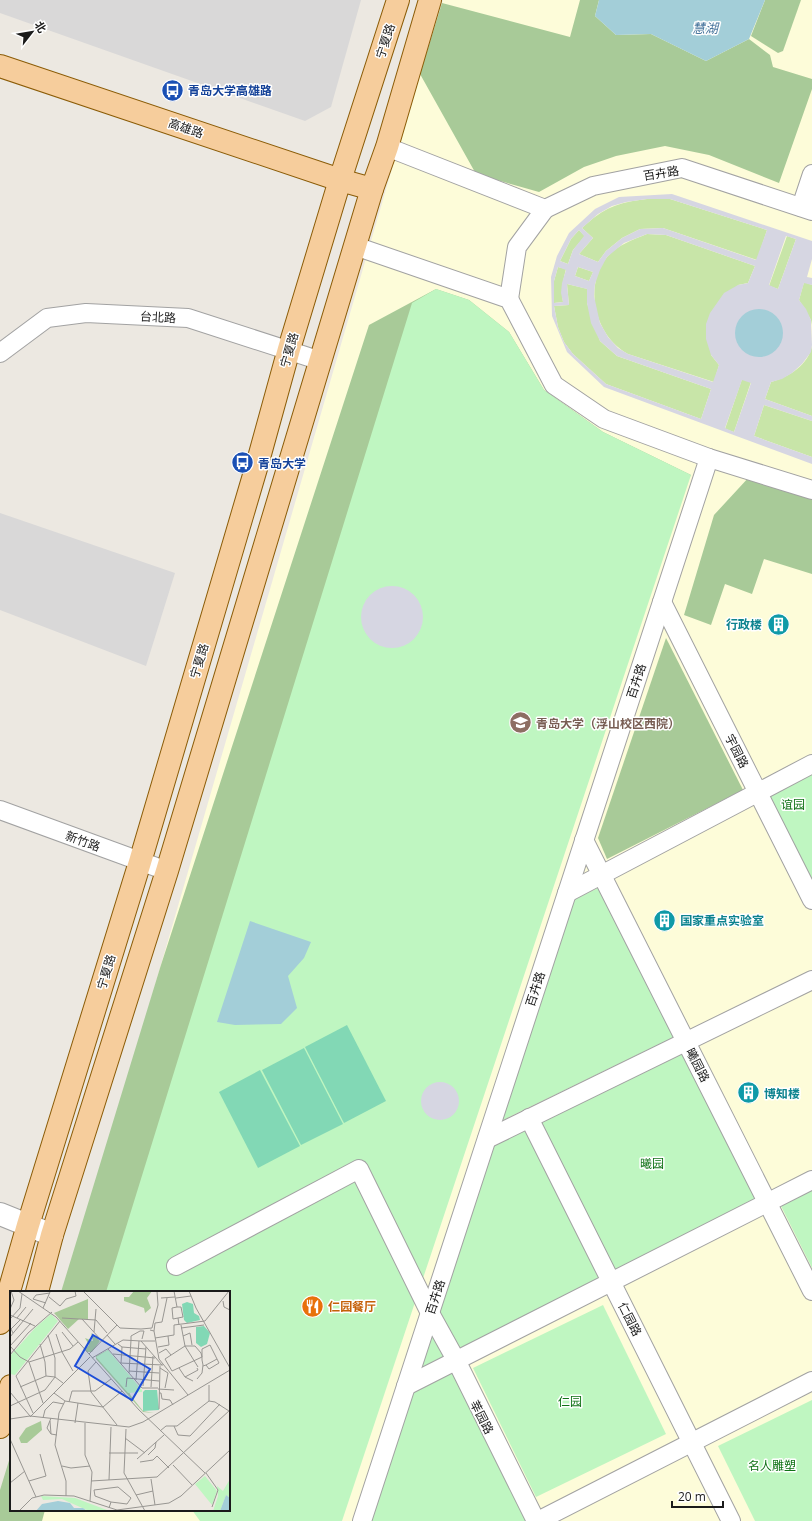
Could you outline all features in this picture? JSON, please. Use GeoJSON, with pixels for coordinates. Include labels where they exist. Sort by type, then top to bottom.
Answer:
{"type":"FeatureCollection","features":[{"type":"Feature","properties":{"kind":"main road","name":"宁夏路"},"geometry":{"type":"LineString","coordinates":[[0,1322],[28,1225],[140,862],[257,465],[289,349],[340,180],[398,0]]}},
{"type":"Feature","properties":{"kind":"main road"},"geometry":{"type":"LineString","coordinates":[[36,1291],[52,1235],[167,871],[372,189],[387,148],[430,0]]}},
{"type":"Feature","properties":{"kind":"main road","name":"高雄路"},"geometry":{"type":"LineString","coordinates":[[0,66],[340,180],[372,189]]}},
{"type":"Feature","properties":{"kind":"main road"},"geometry":{"type":"LineString","coordinates":[[0,1427],[10,1390]]}},
{"type":"Feature","properties":{"kind":"street"},"geometry":{"type":"LineString","coordinates":[[387,148],[545,209]]}},
{"type":"Feature","properties":{"kind":"street","name":"百卉路"},"geometry":{"type":"LineString","coordinates":[[509,299],[517,247],[545,209],[593,186],[682,168],[807,209],[812,174]]}},
{"type":"Feature","properties":{"kind":"street"},"geometry":{"type":"LineString","coordinates":[[355,246],[509,299],[554,385],[604,419],[709,458],[812,490]]}},
{"type":"Feature","properties":{"kind":"street","name":"台北路"},"geometry":{"type":"LineString","coordinates":[[0,353],[47,318],[86,313],[188,318],[289,349],[321,361]]}},
{"type":"Feature","properties":{"kind":"street","name":"百卉路"},"geometry":{"type":"LineString","coordinates":[[362,1521],[709,458]]}},
{"type":"Feature","properties":{"kind":"street","name":"宇园路"},"geometry":{"type":"LineString","coordinates":[[662,602],[812,900]]}},
{"type":"Feature","properties":{"kind":"street"},"geometry":{"type":"LineString","coordinates":[[567,893],[812,764]]}},
{"type":"Feature","properties":{"kind":"street","name":"新竹路"},"geometry":{"type":"LineString","coordinates":[[0,810],[167,871]]}},
{"type":"Feature","properties":{"kind":"street","name":"曦园路"},"geometry":{"type":"LineString","coordinates":[[584,840],[812,1291]]}},
{"type":"Feature","properties":{"kind":"street"},"geometry":{"type":"LineString","coordinates":[[487,1139],[812,980]]}},
{"type":"Feature","properties":{"kind":"street","name":"仁园路"},"geometry":{"type":"LineString","coordinates":[[530,1118],[731,1521]]}},
{"type":"Feature","properties":{"kind":"street"},"geometry":{"type":"LineString","coordinates":[[176,1266],[359,1169],[430,1313],[536,1521],[812,1381]]}},
{"type":"Feature","properties":{"kind":"street"},"geometry":{"type":"LineString","coordinates":[[406,1386],[812,1180]]}},
{"type":"Feature","properties":{"kind":"street"},"geometry":{"type":"LineString","coordinates":[[0,1214],[52,1235]]}},
{"type":"Feature","properties":{"kind":"shaded area"},"geometry":{"type":"Polygon","coordinates":[[[0,0],[361,0],[331,107],[305,121],[0,13],[0,0]]]}},
{"type":"Feature","properties":{"kind":"shaded area","name":"青岛大学（浮山校区西院）"},"geometry":{"type":"Polygon","coordinates":[[[443,0],[812,0],[812,1521],[0,1521],[10,1511],[230,1511],[230,1291],[66,1291],[396,155],[443,0]]]}},
{"type":"Feature","properties":{"kind":"shaded area"},"geometry":{"type":"Polygon","coordinates":[[[672,194],[812,241],[812,259],[807,277],[812,278],[812,285],[804,283],[799,300],[806,309],[811,320],[811,352],[802,364],[792,373],[782,379],[771,382],[765,399],[812,416],[812,421],[764,405],[754,436],[812,457],[812,464],[604,387],[567,352],[552,316],[551,277],[557,256],[569,233],[595,209],[619,197],[672,194]],[[647,199],[612,206],[598,214],[582,228],[593,238],[579,254],[598,262],[606,251],[622,238],[640,229],[663,228],[756,260],[767,230],[670,199],[647,199]],[[579,230],[571,239],[560,261],[568,264],[573,250],[584,236],[579,230]],[[647,234],[624,243],[607,257],[595,284],[594,296],[600,323],[608,337],[618,348],[628,354],[713,382],[719,365],[711,355],[706,339],[706,324],[710,313],[724,293],[738,285],[748,283],[755,266],[666,235],[647,234]],[[786,236],[769,285],[778,289],[796,239],[786,236]],[[558,267],[554,281],[554,303],[563,302],[561,293],[566,270],[558,267]],[[578,267],[575,276],[589,281],[593,272],[578,267]],[[567,284],[569,305],[554,306],[558,327],[564,342],[573,354],[606,384],[701,419],[711,389],[617,356],[600,341],[591,323],[587,303],[587,289],[567,284]],[[742,380],[725,428],[734,432],[751,383],[742,380]]]}},
{"type":"Feature","properties":{"kind":"shaded area"},"geometry":{"type":"Polygon","coordinates":[[[0,513],[175,573],[146,666],[0,610],[0,513]]]}},
{"type":"Feature","properties":{"kind":"shaded area"},"geometry":{"type":"Polygon","coordinates":[[[386,586],[398,586],[414,595],[421,605],[423,617],[421,629],[414,639],[398,648],[386,648],[375,643],[366,634],[361,623],[361,611],[366,600],[375,591],[386,586]]]}},
{"type":"Feature","properties":{"kind":"shaded area"},"geometry":{"type":"Polygon","coordinates":[[[436,1082],[444,1082],[456,1091],[459,1101],[456,1111],[450,1117],[444,1120],[436,1120],[424,1111],[421,1105],[421,1097],[430,1085],[436,1082]]]}},
{"type":"Feature","properties":{"kind":"green space"},"geometry":{"type":"Polygon","coordinates":[[[580,0],[599,0],[595,16],[616,35],[651,34],[706,61],[749,39],[770,55],[773,67],[812,79],[812,89],[779,183],[709,155],[665,146],[616,156],[584,167],[539,192],[476,174],[420,74],[442,3],[570,37],[580,0]]]}},
{"type":"Feature","properties":{"kind":"green space"},"geometry":{"type":"Polygon","coordinates":[[[765,0],[801,0],[783,51],[778,53],[751,36],[765,0]]]}},
{"type":"Feature","properties":{"kind":"green space"},"geometry":{"type":"Polygon","coordinates":[[[647,199],[670,199],[767,230],[757,260],[663,228],[640,229],[622,238],[606,251],[598,262],[579,254],[593,238],[582,228],[590,221],[604,211],[619,204],[647,199]]]}},
{"type":"Feature","properties":{"kind":"green space"},"geometry":{"type":"Polygon","coordinates":[[[579,230],[585,236],[573,250],[568,264],[560,261],[571,239],[579,230]]]}},
{"type":"Feature","properties":{"kind":"green space"},"geometry":{"type":"Polygon","coordinates":[[[647,234],[666,235],[755,266],[748,283],[738,285],[711,355],[719,365],[714,382],[628,354],[617,346],[607,335],[601,323],[596,310],[594,296],[600,269],[607,257],[616,249],[647,234]]]}},
{"type":"Feature","properties":{"kind":"green space"},"geometry":{"type":"Polygon","coordinates":[[[787,236],[796,239],[778,289],[769,286],[787,236]]]}},
{"type":"Feature","properties":{"kind":"green space"},"geometry":{"type":"Polygon","coordinates":[[[558,267],[566,269],[562,293],[563,302],[554,303],[554,281],[558,267]]]}},
{"type":"Feature","properties":{"kind":"green space"},"geometry":{"type":"Polygon","coordinates":[[[578,267],[593,272],[589,281],[575,276],[578,267]]]}},
{"type":"Feature","properties":{"kind":"green space"},"geometry":{"type":"Polygon","coordinates":[[[804,282],[812,285],[812,325],[811,320],[799,300],[804,282]]]}},
{"type":"Feature","properties":{"kind":"green space"},"geometry":{"type":"Polygon","coordinates":[[[567,284],[588,289],[587,303],[600,341],[617,356],[711,389],[701,419],[606,384],[573,354],[564,342],[558,327],[554,306],[569,305],[567,284]]]}},
{"type":"Feature","properties":{"kind":"green space"},"geometry":{"type":"Polygon","coordinates":[[[436,289],[469,300],[509,332],[544,390],[603,432],[691,475],[162,1291],[61,1291],[160,968],[369,325],[436,289]]]}},
{"type":"Feature","properties":{"kind":"green space"},"geometry":{"type":"Polygon","coordinates":[[[436,289],[469,300],[509,332],[544,390],[603,432],[691,475],[342,1521],[200,1521],[193,1511],[230,1511],[230,1291],[106,1291],[412,303],[436,289]]]}},
{"type":"Feature","properties":{"kind":"green space"},"geometry":{"type":"Polygon","coordinates":[[[812,346],[812,416],[765,399],[771,382],[784,377],[797,369],[810,353],[812,346]]]}},
{"type":"Feature","properties":{"kind":"green space"},"geometry":{"type":"Polygon","coordinates":[[[742,379],[751,382],[734,432],[725,429],[742,379]]]}},
{"type":"Feature","properties":{"kind":"green space"},"geometry":{"type":"Polygon","coordinates":[[[764,405],[812,421],[812,457],[754,436],[764,405]]]}},
{"type":"Feature","properties":{"kind":"green space"},"geometry":{"type":"Polygon","coordinates":[[[750,476],[812,495],[812,574],[764,559],[752,594],[725,584],[711,625],[684,615],[714,515],[750,476]]]}},
{"type":"Feature","properties":{"kind":"green space"},"geometry":{"type":"Polygon","coordinates":[[[666,638],[743,790],[607,859],[598,838],[666,638]]]}},
{"type":"Feature","properties":{"kind":"green space","name":"谊园"},"geometry":{"type":"Polygon","coordinates":[[[812,774],[812,883],[767,797],[812,774]]]}},
{"type":"Feature","properties":{"kind":"green space"},"geometry":{"type":"Polygon","coordinates":[[[600,887],[674,1037],[501,1121],[573,900],[600,887]]]}},
{"type":"Feature","properties":{"kind":"green space"},"geometry":{"type":"Polygon","coordinates":[[[347,1025],[386,1101],[344,1123],[305,1047],[347,1025]]]}},
{"type":"Feature","properties":{"kind":"green space"},"geometry":{"type":"Polygon","coordinates":[[[304,1048],[343,1124],[301,1145],[262,1070],[304,1048]]]}},
{"type":"Feature","properties":{"kind":"green space","name":"曦园"},"geometry":{"type":"Polygon","coordinates":[[[684,1048],[760,1201],[420,1370],[494,1143],[684,1048]]]}},
{"type":"Feature","properties":{"kind":"green space"},"geometry":{"type":"Polygon","coordinates":[[[260,1070],[300,1146],[258,1168],[219,1092],[260,1070]]]}},
{"type":"Feature","properties":{"kind":"green space"},"geometry":{"type":"Polygon","coordinates":[[[812,1190],[812,1268],[781,1206],[812,1190]]]}},
{"type":"Feature","properties":{"kind":"green space","name":"仁园"},"geometry":{"type":"Polygon","coordinates":[[[603,1305],[666,1434],[536,1497],[473,1368],[603,1305]]]}},
{"type":"Feature","properties":{"kind":"green space"},"geometry":{"type":"Polygon","coordinates":[[[453,1371],[528,1521],[366,1521],[412,1391],[453,1371]]]}},
{"type":"Feature","properties":{"kind":"green space","name":"名人雕塑"},"geometry":{"type":"Polygon","coordinates":[[[812,1400],[812,1521],[755,1521],[718,1446],[812,1400]]]}},
{"type":"Feature","properties":{"kind":"green space"},"geometry":{"type":"Polygon","coordinates":[[[10,1457],[10,1511],[45,1511],[42,1521],[0,1521],[0,1490],[10,1457]]]}},
{"type":"Feature","properties":{"kind":"water","name":"慧湖"},"geometry":{"type":"Polygon","coordinates":[[[599,0],[765,0],[749,39],[706,61],[651,34],[616,35],[595,16],[599,0]]]}},
{"type":"Feature","properties":{"kind":"water"},"geometry":{"type":"Polygon","coordinates":[[[754,309],[764,309],[776,316],[783,328],[783,338],[776,350],[764,357],[754,357],[746,353],[739,346],[735,338],[735,328],[739,320],[746,313],[754,309]]]}},
{"type":"Feature","properties":{"kind":"water"},"geometry":{"type":"Polygon","coordinates":[[[250,921],[311,942],[304,958],[288,976],[297,1008],[281,1024],[235,1025],[217,1022],[250,921]]]}},
{"type":"Feature","properties":{"kind":"place","name":"青岛大学高雄路"},"geometry":{"type":"Point","coordinates":[172,90]}},
{"type":"Feature","properties":{"kind":"place","name":"青岛大学"},"geometry":{"type":"Point","coordinates":[243,463]}},
{"type":"Feature","properties":{"kind":"place","name":"行政楼"},"geometry":{"type":"Point","coordinates":[778,624]}},
{"type":"Feature","properties":{"kind":"place","name":"青岛大学（浮山校区西院）"},"geometry":{"type":"Point","coordinates":[521,723]}},
{"type":"Feature","properties":{"kind":"place","name":"国家重点实验室"},"geometry":{"type":"Point","coordinates":[664,920]}},
{"type":"Feature","properties":{"kind":"place","name":"博知楼"},"geometry":{"type":"Point","coordinates":[749,1093]}},
{"type":"Feature","properties":{"kind":"place","name":"仁园餐厅"},"geometry":{"type":"Point","coordinates":[313,1306]}}]}
